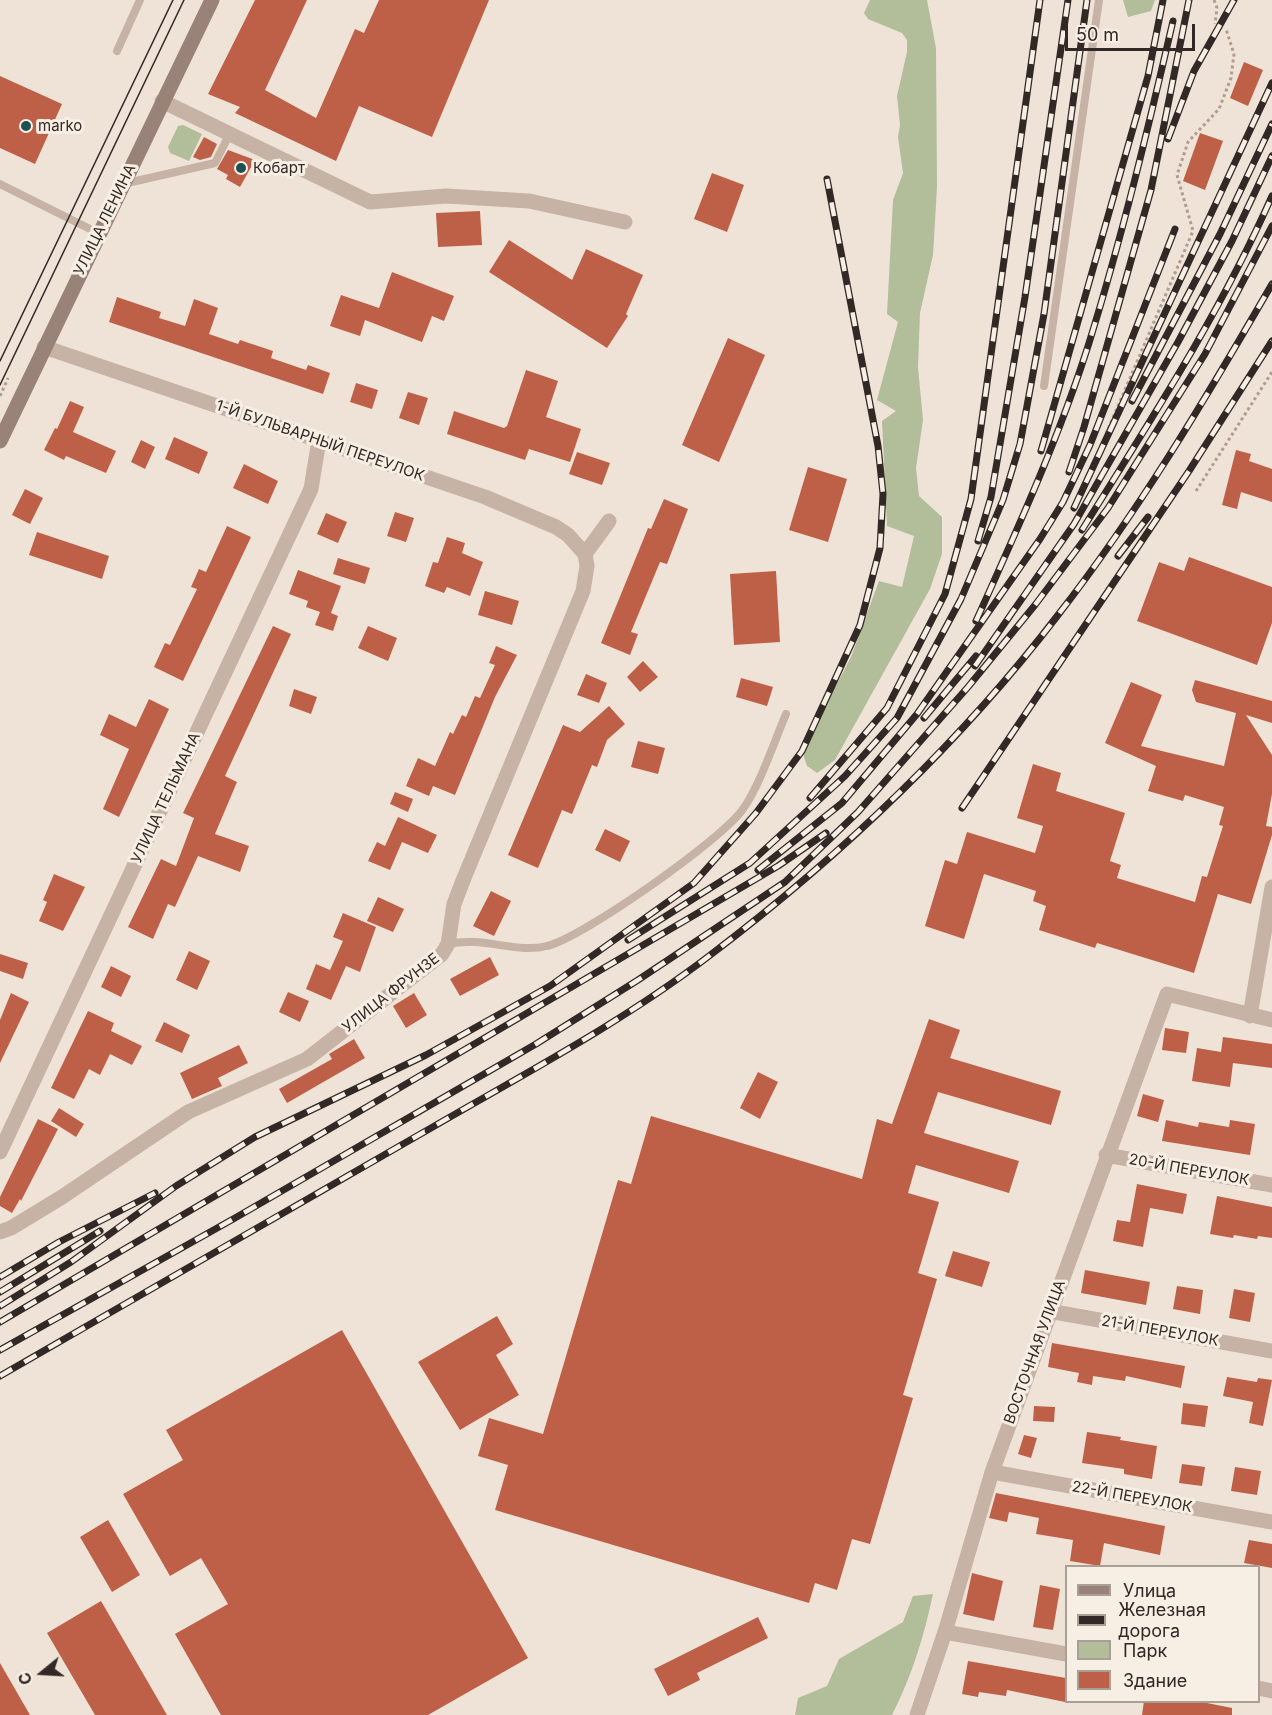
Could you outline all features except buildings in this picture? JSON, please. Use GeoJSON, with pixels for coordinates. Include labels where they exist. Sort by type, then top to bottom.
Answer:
{"type":"FeatureCollection","features":[{"type":"Feature","properties":{"kind":"main road","name":"УЛИЦА ЛЕНИНА"},"geometry":{"type":"LineString","coordinates":[[0,441],[212,0]]}},
{"type":"Feature","properties":{"kind":"street"},"geometry":{"type":"LineString","coordinates":[[162,101],[370,202],[446,196],[529,201],[625,222]]}},
{"type":"Feature","properties":{"kind":"street","name":"1-Й БУЛЬВАРНЫЙ ПЕРЕУЛОК"},"geometry":{"type":"LineString","coordinates":[[44,347],[484,497],[550,524],[568,535],[585,555]]}},
{"type":"Feature","properties":{"kind":"street","name":"УЛИЦА ТЕЛЬМАНА"},"geometry":{"type":"LineString","coordinates":[[0,1152],[311,489],[320,440]]}},
{"type":"Feature","properties":{"kind":"street"},"geometry":{"type":"LineString","coordinates":[[585,555],[609,521]]}},
{"type":"Feature","properties":{"kind":"street","name":"УЛИЦА ФРУНЗЕ"},"geometry":{"type":"LineString","coordinates":[[0,1232],[11,1228],[62,1197],[144,1139],[188,1113],[307,1059],[432,963],[448,944],[454,904],[583,591],[587,566],[585,555]]}},
{"type":"Feature","properties":{"kind":"street"},"geometry":{"type":"LineString","coordinates":[[1272,887],[1250,1016],[1272,1020]]}},
{"type":"Feature","properties":{"kind":"street","name":"ВОСТОЧНАЯ УЛИЦА"},"geometry":{"type":"LineString","coordinates":[[917,1715],[945,1632],[992,1472],[1106,1155],[1167,994],[1250,1016]]}},
{"type":"Feature","properties":{"kind":"street","name":"20-Й ПЕРЕУЛОК"},"geometry":{"type":"LineString","coordinates":[[1106,1155],[1272,1185]]}},
{"type":"Feature","properties":{"kind":"street","name":"21-Й ПЕРЕУЛОК"},"geometry":{"type":"LineString","coordinates":[[1049,1311],[1272,1351]]}},
{"type":"Feature","properties":{"kind":"street","name":"22-Й ПЕРЕУЛОК"},"geometry":{"type":"LineString","coordinates":[[992,1472],[1272,1522]]}},
{"type":"Feature","properties":{"kind":"street"},"geometry":{"type":"LineString","coordinates":[[945,1632],[1065,1654]]}},
{"type":"Feature","properties":{"kind":"lane"},"geometry":{"type":"LineString","coordinates":[[117,51],[140,0]]}},
{"type":"Feature","properties":{"kind":"lane"},"geometry":{"type":"LineString","coordinates":[[1044,386],[1099,0]]}},
{"type":"Feature","properties":{"kind":"lane"},"geometry":{"type":"LineString","coordinates":[[123,184],[215,163],[230,133]]}},
{"type":"Feature","properties":{"kind":"lane"},"geometry":{"type":"LineString","coordinates":[[0,184],[98,233]]}},
{"type":"Feature","properties":{"kind":"lane"},"geometry":{"type":"LineString","coordinates":[[448,944],[474,940],[546,947],[569,936],[651,885],[734,822],[745,807],[786,714]]}},
{"type":"Feature","properties":{"kind":"path"},"geometry":{"type":"LineString","coordinates":[[1214,0],[1217,8],[1215,24]]}},
{"type":"Feature","properties":{"kind":"path"},"geometry":{"type":"LineString","coordinates":[[1106,434],[1193,231],[1177,175],[1188,141],[1219,109],[1231,78],[1234,54],[1226,29]]}},
{"type":"Feature","properties":{"kind":"path"},"geometry":{"type":"LineString","coordinates":[[1196,490],[1272,372]]}},
{"type":"Feature","properties":{"kind":"path"},"geometry":{"type":"LineString","coordinates":[[0,396],[9,378]]}},
{"type":"Feature","properties":{"kind":"green space"},"geometry":{"type":"Polygon","coordinates":[[[870,0],[927,0],[936,48],[937,187],[933,255],[920,313],[918,367],[923,420],[916,468],[919,496],[942,517],[942,554],[930,589],[835,760],[817,773],[807,766],[802,751],[851,657],[879,581],[902,587],[914,536],[887,526],[882,421],[896,411],[877,400],[898,322],[887,314],[893,200],[903,173],[898,137],[900,125],[897,96],[907,52],[907,40],[902,33],[868,19],[864,13],[870,0]]]}},
{"type":"Feature","properties":{"kind":"green space"},"geometry":{"type":"Polygon","coordinates":[[[1123,0],[1155,0],[1151,11],[1128,17],[1123,0]]]}},
{"type":"Feature","properties":{"kind":"green space"},"geometry":{"type":"Polygon","coordinates":[[[183,125],[202,134],[189,161],[170,153],[168,147],[178,126],[183,125]]]}},
{"type":"Feature","properties":{"kind":"green space"},"geometry":{"type":"Polygon","coordinates":[[[933,1594],[917,1656],[892,1715],[795,1715],[798,1698],[827,1686],[839,1659],[903,1622],[913,1596],[933,1594]]]}},
{"type":"Feature","properties":{"kind":"tram line"},"geometry":{"type":"LineString","coordinates":[[0,361],[173,0]]}},
{"type":"Feature","properties":{"kind":"tram line"},"geometry":{"type":"LineString","coordinates":[[0,385],[184,0]]}},
{"type":"Feature","properties":{"kind":"railway"},"geometry":{"type":"LineString","coordinates":[[810,798],[887,708],[945,594],[971,499],[1040,0]]}},
{"type":"Feature","properties":{"kind":"railway"},"geometry":{"type":"LineString","coordinates":[[978,541],[991,497],[1025,297],[1068,0]]}},
{"type":"Feature","properties":{"kind":"railway"},"geometry":{"type":"LineString","coordinates":[[628,940],[750,863],[845,776],[897,718],[961,599],[1003,500],[1020,444],[1044,314],[1087,0]]}},
{"type":"Feature","properties":{"kind":"railway"},"geometry":{"type":"LineString","coordinates":[[1041,451],[1148,76],[1163,0]]}},
{"type":"Feature","properties":{"kind":"railway"},"geometry":{"type":"LineString","coordinates":[[1069,472],[1084,427],[1151,190],[1189,0]]}},
{"type":"Feature","properties":{"kind":"railway"},"geometry":{"type":"LineString","coordinates":[[1168,139],[1194,71],[1234,0]]}},
{"type":"Feature","properties":{"kind":"railway"},"geometry":{"type":"LineString","coordinates":[[976,621],[1051,449],[1089,343],[1134,183],[1173,21]]}},
{"type":"Feature","properties":{"kind":"railway"},"geometry":{"type":"LineString","coordinates":[[1074,508],[1272,83]]}},
{"type":"Feature","properties":{"kind":"railway"},"geometry":{"type":"LineString","coordinates":[[1132,401],[1220,234],[1272,124]]}},
{"type":"Feature","properties":{"kind":"railway"},"geometry":{"type":"LineString","coordinates":[[975,666],[1074,524],[1178,342],[1232,241],[1272,156]]}},
{"type":"Feature","properties":{"kind":"railway"},"geometry":{"type":"LineString","coordinates":[[0,1306],[71,1262],[176,1186],[255,1137],[426,1055],[550,986],[694,883],[756,813],[802,751],[860,625],[880,548],[883,494],[878,446],[827,179]]}},
{"type":"Feature","properties":{"kind":"railway"},"geometry":{"type":"LineString","coordinates":[[1082,530],[1207,325],[1252,240],[1272,196]]}},
{"type":"Feature","properties":{"kind":"railway"},"geometry":{"type":"LineString","coordinates":[[0,1350],[235,1218],[536,1044],[638,980],[785,882],[858,812],[968,687],[1035,605],[1108,508],[1205,354],[1272,226]]}},
{"type":"Feature","properties":{"kind":"railway"},"geometry":{"type":"LineString","coordinates":[[758,870],[842,803],[917,714],[1040,539],[1063,502],[1090,445],[1175,229]]}},
{"type":"Feature","properties":{"kind":"railway"},"geometry":{"type":"LineString","coordinates":[[0,1376],[605,1027],[709,956],[804,880],[895,797],[938,754],[980,709],[1058,615],[1144,495],[1272,284]]}},
{"type":"Feature","properties":{"kind":"railway"},"geometry":{"type":"LineString","coordinates":[[962,808],[1189,471],[1272,341]]}},
{"type":"Feature","properties":{"kind":"railway"},"geometry":{"type":"LineString","coordinates":[[1118,556],[1148,517]]}},
{"type":"Feature","properties":{"kind":"railway"},"geometry":{"type":"LineString","coordinates":[[924,718],[976,656]]}},
{"type":"Feature","properties":{"kind":"railway"},"geometry":{"type":"LineString","coordinates":[[0,1322],[778,866],[826,833]]}},
{"type":"Feature","properties":{"kind":"railway"},"geometry":{"type":"LineString","coordinates":[[0,1277],[59,1242],[155,1193]]}},
{"type":"Feature","properties":{"kind":"railway"},"geometry":{"type":"LineString","coordinates":[[0,1292],[100,1231]]}},
{"type":"Feature","properties":{"kind":"place","name":"marko"},"geometry":{"type":"Point","coordinates":[26,126]}},
{"type":"Feature","properties":{"kind":"place","name":"Кобарт"},"geometry":{"type":"Point","coordinates":[241,168]}}]}
